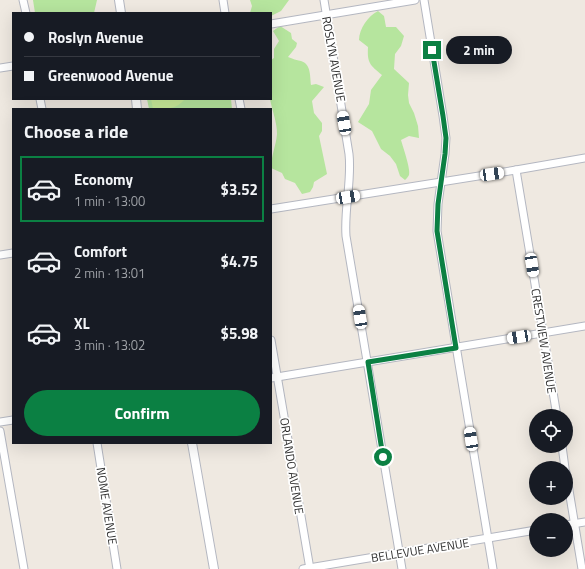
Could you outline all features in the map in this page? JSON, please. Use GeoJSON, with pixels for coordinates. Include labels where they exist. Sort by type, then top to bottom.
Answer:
{"type":"FeatureCollection","features":[{"type":"Feature","properties":{"kind":"street"},"geometry":{"type":"LineString","coordinates":[[23,0],[26,12]]}},
{"type":"Feature","properties":{"kind":"street"},"geometry":{"type":"LineString","coordinates":[[119,0],[121,12]]}},
{"type":"Feature","properties":{"kind":"street"},"geometry":{"type":"LineString","coordinates":[[223,0],[225,12]]}},
{"type":"Feature","properties":{"kind":"street","name":"ROSLYN AVENUE"},"geometry":{"type":"LineString","coordinates":[[324,0],[351,170],[346,219],[346,236],[402,569]]}},
{"type":"Feature","properties":{"kind":"street"},"geometry":{"type":"LineString","coordinates":[[272,24],[415,0]]}},
{"type":"Feature","properties":{"kind":"street"},"geometry":{"type":"LineString","coordinates":[[424,0],[446,138],[442,182],[438,204],[437,231],[493,569]]}},
{"type":"Feature","properties":{"kind":"street"},"geometry":{"type":"LineString","coordinates":[[0,68],[12,66]]}},
{"type":"Feature","properties":{"kind":"street"},"geometry":{"type":"LineString","coordinates":[[272,209],[585,158]]}},
{"type":"Feature","properties":{"kind":"street","name":"CRESTVIEW AVENUE"},"geometry":{"type":"LineString","coordinates":[[516,170],[556,409]]}},
{"type":"Feature","properties":{"kind":"street"},"geometry":{"type":"LineString","coordinates":[[0,255],[12,253]]}},
{"type":"Feature","properties":{"kind":"street"},"geometry":{"type":"LineString","coordinates":[[274,377],[585,326]]}},
{"type":"Feature","properties":{"kind":"street","name":"ORLANDO AVENUE"},"geometry":{"type":"LineString","coordinates":[[272,352],[274,377],[308,569]]}},
{"type":"Feature","properties":{"kind":"street"},"geometry":{"type":"LineString","coordinates":[[0,422],[12,420]]}},
{"type":"Feature","properties":{"kind":"street"},"geometry":{"type":"LineString","coordinates":[[0,431],[24,569]]}},
{"type":"Feature","properties":{"kind":"street","name":"NOME AVENUE"},"geometry":{"type":"LineString","coordinates":[[97,444],[118,569]]}},
{"type":"Feature","properties":{"kind":"street"},"geometry":{"type":"LineString","coordinates":[[192,444],[214,569]]}},
{"type":"Feature","properties":{"kind":"street"},"geometry":{"type":"LineString","coordinates":[[571,505],[582,569]]}},
{"type":"Feature","properties":{"kind":"street"},"geometry":{"type":"LineString","coordinates":[[574,524],[585,522]]}},
{"type":"Feature","properties":{"kind":"street","name":"BELLEVUE AVENUE"},"geometry":{"type":"LineString","coordinates":[[308,569],[529,531]]}},
{"type":"Feature","properties":{"kind":"green space"},"geometry":{"type":"Polygon","coordinates":[[[33,0],[97,0],[94,12],[35,12],[33,0]]]}},
{"type":"Feature","properties":{"kind":"green space"},"geometry":{"type":"Polygon","coordinates":[[[250,0],[289,0],[281,11],[272,16],[272,12],[250,12],[252,6],[250,0]]]}},
{"type":"Feature","properties":{"kind":"green space"},"geometry":{"type":"Polygon","coordinates":[[[378,11],[384,16],[386,27],[396,27],[404,36],[401,46],[395,54],[394,69],[409,83],[409,103],[418,126],[419,138],[409,136],[401,140],[409,172],[409,176],[405,180],[400,176],[396,164],[390,156],[381,149],[372,131],[358,122],[369,104],[371,90],[382,75],[370,63],[368,57],[368,47],[359,40],[359,36],[365,23],[374,13],[378,11]]]}},
{"type":"Feature","properties":{"kind":"green space"},"geometry":{"type":"Polygon","coordinates":[[[280,26],[291,33],[292,39],[297,43],[296,47],[288,57],[301,61],[307,65],[311,85],[316,84],[324,87],[312,101],[314,113],[322,123],[322,131],[319,136],[327,174],[314,182],[310,192],[302,194],[295,183],[285,179],[282,173],[272,168],[272,159],[276,143],[277,130],[270,100],[272,100],[272,59],[274,58],[274,49],[279,41],[273,31],[280,26]]]}},
{"type":"Feature","properties":{"kind":"green space"},"geometry":{"type":"Polygon","coordinates":[[[147,100],[231,100],[232,108],[149,108],[147,100]]]}},
{"type":"Feature","properties":{"kind":"green space"},"geometry":{"type":"Polygon","coordinates":[[[151,100],[184,100],[182,103],[174,107],[153,108],[151,100]]]}},
{"type":"Feature","properties":{"kind":"route"},"geometry":{"type":"LineString","coordinates":[[383,457],[368,362],[456,348],[437,231],[438,204],[442,182],[446,138],[432,50]]}}]}
